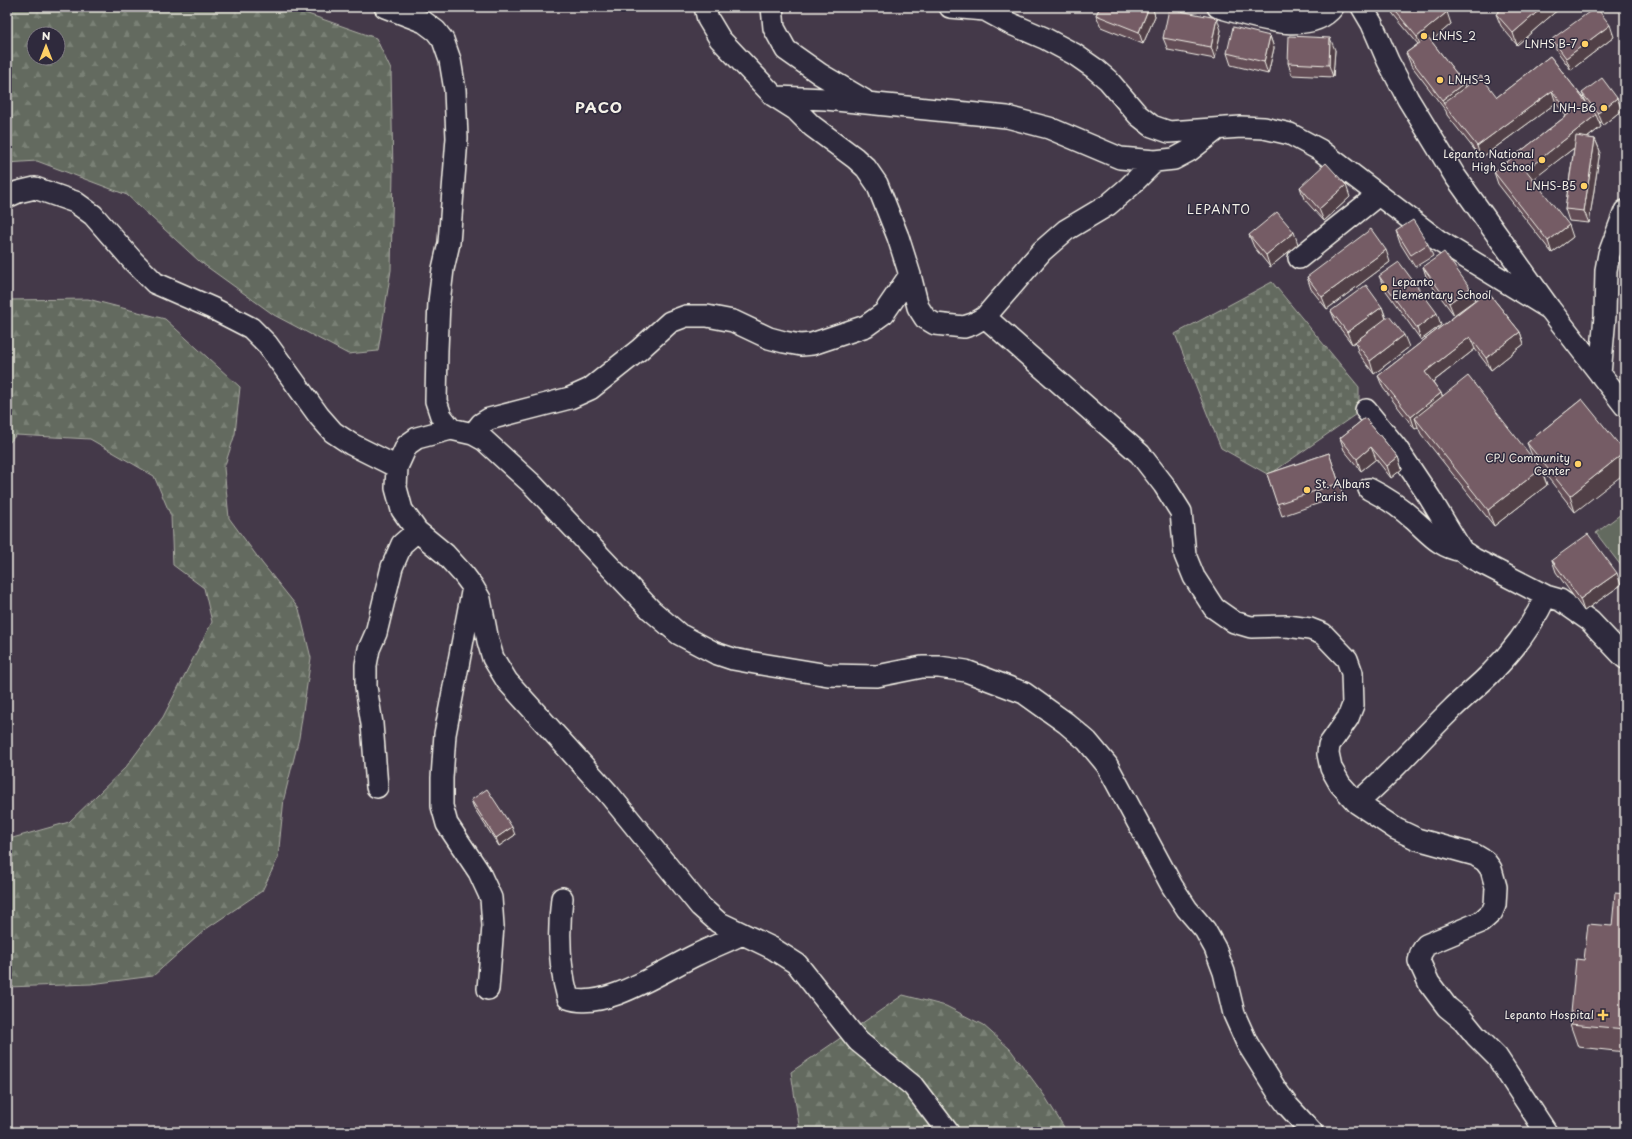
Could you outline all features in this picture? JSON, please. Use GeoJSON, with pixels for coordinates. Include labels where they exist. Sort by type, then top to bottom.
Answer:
{"type":"FeatureCollection","features":[{"type":"Feature","properties":{"kind":"street"},"geometry":{"type":"LineString","coordinates":[[385,7],[424,22],[436,31],[443,40],[448,53],[455,90],[457,138],[449,243],[443,269],[439,302],[436,364],[436,401],[441,416],[451,429]]}},
{"type":"Feature","properties":{"kind":"street"},"geometry":{"type":"LineString","coordinates":[[705,7],[708,19],[720,39],[774,96],[796,110],[812,126],[866,168],[877,184],[898,237],[918,307],[925,318],[935,324],[964,327],[985,317],[1042,251],[1066,230],[1108,205],[1129,187],[1155,161]]}},
{"type":"Feature","properties":{"kind":"street"},"geometry":{"type":"LineString","coordinates":[[772,7],[774,28],[786,50],[820,74],[871,104]]}},
{"type":"Feature","properties":{"kind":"street"},"geometry":{"type":"LineString","coordinates":[[950,7],[984,9],[1009,23],[1044,38],[1074,54],[1108,80],[1138,115],[1152,126],[1169,132],[1216,130],[1241,127],[1264,128],[1290,134],[1320,150],[1439,240],[1550,309]]}},
{"type":"Feature","properties":{"kind":"street"},"geometry":{"type":"LineString","coordinates":[[1218,7],[1272,21],[1295,23],[1312,20],[1329,13],[1333,7]]}},
{"type":"Feature","properties":{"kind":"street"},"geometry":{"type":"LineString","coordinates":[[1362,7],[1372,24],[1388,62],[1408,99],[1455,176],[1550,309],[1600,374],[1622,396]]}},
{"type":"Feature","properties":{"kind":"street"},"geometry":{"type":"LineString","coordinates":[[774,96],[826,99],[1007,117],[1049,128],[1120,158],[1155,161],[1174,159],[1216,130]]}},
{"type":"Feature","properties":{"kind":"street"},"geometry":{"type":"LineString","coordinates":[[7,197],[18,192],[35,188],[74,202],[93,215],[133,261],[155,283],[212,308],[251,328],[267,344],[319,416],[333,432],[351,444],[397,467]]}},
{"type":"Feature","properties":{"kind":"street"},"geometry":{"type":"LineString","coordinates":[[1299,258],[1378,195]]}},
{"type":"Feature","properties":{"kind":"street"},"geometry":{"type":"LineString","coordinates":[[1600,374],[1605,316],[1606,270],[1609,254],[1625,211]]}},
{"type":"Feature","properties":{"kind":"street"},"geometry":{"type":"LineString","coordinates":[[473,434],[481,424],[489,419],[570,398],[590,389],[639,350],[670,322],[675,320],[686,316],[707,316],[734,321],[769,338],[801,345],[812,344],[866,326],[884,312],[910,275]]}},
{"type":"Feature","properties":{"kind":"street"},"geometry":{"type":"LineString","coordinates":[[985,317],[1140,454],[1164,485],[1181,512],[1185,555],[1194,577],[1214,608],[1234,622],[1251,626],[1287,626],[1310,629],[1323,634],[1347,659],[1352,673],[1353,705],[1348,718],[1329,745],[1328,754],[1331,768],[1340,784],[1356,803],[1396,829],[1417,839],[1475,855],[1485,862],[1491,869],[1496,887],[1495,905],[1492,912],[1482,922],[1426,945],[1421,953],[1419,962],[1429,983],[1447,1007],[1463,1020],[1476,1036],[1498,1057],[1546,1132]]}},
{"type":"Feature","properties":{"kind":"street"},"geometry":{"type":"LineString","coordinates":[[1366,410],[1400,454],[1462,551]]}},
{"type":"Feature","properties":{"kind":"street"},"geometry":{"type":"LineString","coordinates":[[948,1132],[913,1086],[858,1040],[797,964],[772,948],[718,922],[700,906],[608,793],[507,681],[493,658],[488,641],[480,599],[473,587],[444,554],[417,531],[402,510],[396,488],[397,467],[407,445],[417,438],[451,429],[473,434],[484,440],[532,484],[651,610],[679,634],[715,653],[748,662],[828,675],[877,676],[922,667],[939,667],[966,671],[1024,693],[1066,723],[1087,741],[1107,765],[1172,886],[1187,908],[1205,930],[1215,948],[1224,972],[1234,1014],[1247,1043],[1277,1091],[1288,1106],[1312,1132]]}},
{"type":"Feature","properties":{"kind":"street"},"geometry":{"type":"LineString","coordinates":[[1369,489],[1385,497],[1408,514],[1443,546],[1462,551],[1474,559],[1546,596],[1560,600],[1590,621],[1625,658]]}},
{"type":"Feature","properties":{"kind":"street"},"geometry":{"type":"LineString","coordinates":[[377,787],[372,724],[366,687],[366,665],[376,633],[392,567],[402,544],[417,531]]}},
{"type":"Feature","properties":{"kind":"street"},"geometry":{"type":"LineString","coordinates":[[473,587],[445,734],[442,806],[447,824],[479,872],[491,898],[493,926],[488,989]]}},
{"type":"Feature","properties":{"kind":"street"},"geometry":{"type":"LineString","coordinates":[[1356,803],[1380,783],[1453,708],[1492,672],[1524,636],[1539,613],[1546,596]]}},
{"type":"Feature","properties":{"kind":"street"},"geometry":{"type":"LineString","coordinates":[[562,898],[558,925],[563,981],[568,998],[577,1002],[589,1002],[621,993],[698,954],[742,934]]}},
{"type":"Feature","properties":{"kind":"green space"},"geometry":{"type":"Polygon","coordinates":[[[7,7],[288,7],[376,38],[391,70],[393,173],[391,270],[378,351],[348,354],[274,315],[199,261],[127,195],[37,161],[7,163],[7,7]]]}},
{"type":"Feature","properties":{"kind":"green space"},"geometry":{"type":"Polygon","coordinates":[[[1272,282],[1359,387],[1359,412],[1269,475],[1221,448],[1175,334],[1272,282]]]}},
{"type":"Feature","properties":{"kind":"green space"},"geometry":{"type":"Polygon","coordinates":[[[88,299],[165,319],[240,387],[235,434],[224,468],[229,518],[262,563],[299,609],[311,658],[299,738],[284,798],[278,858],[262,891],[206,929],[153,976],[91,984],[7,987],[7,842],[9,839],[69,822],[126,767],[163,717],[212,622],[204,588],[173,565],[171,516],[154,476],[90,439],[16,435],[7,445],[7,300],[88,299]]]}},
{"type":"Feature","properties":{"kind":"green space"},"geometry":{"type":"Polygon","coordinates":[[[1625,511],[1625,571],[1596,533],[1625,511]]]}},
{"type":"Feature","properties":{"kind":"green space"},"geometry":{"type":"Polygon","coordinates":[[[903,995],[946,1006],[983,1025],[1010,1049],[1044,1095],[1067,1132],[800,1132],[791,1072],[903,995]]]}},
{"type":"Feature","properties":{"kind":"building"},"geometry":{"type":"Polygon","coordinates":[[[1100,7],[1149,7],[1139,32],[1096,15],[1100,7]]]}},
{"type":"Feature","properties":{"kind":"building"},"geometry":{"type":"Polygon","coordinates":[[[1392,7],[1443,7],[1447,12],[1417,37],[1392,7]]]}},
{"type":"Feature","properties":{"kind":"building"},"geometry":{"type":"Polygon","coordinates":[[[1504,7],[1543,7],[1513,33],[1496,14],[1504,7]]]}},
{"type":"Feature","properties":{"kind":"building"},"geometry":{"type":"Polygon","coordinates":[[[1596,7],[1610,25],[1566,58],[1552,39],[1596,7]]]}},
{"type":"Feature","properties":{"kind":"building"},"geometry":{"type":"Polygon","coordinates":[[[1169,9],[1217,18],[1211,47],[1163,38],[1169,9]]]}},
{"type":"Feature","properties":{"kind":"building"},"geometry":{"type":"Polygon","coordinates":[[[1233,27],[1270,36],[1264,62],[1227,53],[1233,27]]]}},
{"type":"Feature","properties":{"kind":"building"},"geometry":{"type":"Polygon","coordinates":[[[1289,36],[1330,38],[1329,65],[1288,63],[1289,36]]]}},
{"type":"Feature","properties":{"kind":"building","name":"LNHS-3"},"geometry":{"type":"Polygon","coordinates":[[[1428,37],[1464,83],[1442,100],[1406,53],[1428,37]]]}},
{"type":"Feature","properties":{"kind":"building"},"geometry":{"type":"Polygon","coordinates":[[[1550,56],[1596,115],[1526,170],[1569,225],[1548,241],[1494,172],[1570,113],[1552,91],[1477,146],[1443,103],[1481,76],[1497,97],[1550,56]]]}},
{"type":"Feature","properties":{"kind":"building"},"geometry":{"type":"Polygon","coordinates":[[[1602,78],[1617,98],[1598,113],[1582,93],[1602,78]]]}},
{"type":"Feature","properties":{"kind":"building"},"geometry":{"type":"Polygon","coordinates":[[[1576,136],[1595,139],[1584,211],[1565,209],[1576,136]]]}},
{"type":"Feature","properties":{"kind":"building"},"geometry":{"type":"Polygon","coordinates":[[[1326,163],[1346,185],[1319,209],[1300,187],[1326,163]]]}},
{"type":"Feature","properties":{"kind":"building"},"geometry":{"type":"Polygon","coordinates":[[[1277,212],[1294,232],[1266,255],[1249,235],[1277,212]]]}},
{"type":"Feature","properties":{"kind":"building"},"geometry":{"type":"Polygon","coordinates":[[[1413,220],[1428,244],[1411,255],[1396,231],[1413,220]]]}},
{"type":"Feature","properties":{"kind":"building"},"geometry":{"type":"Polygon","coordinates":[[[1371,229],[1386,250],[1322,297],[1307,277],[1371,229]]]}},
{"type":"Feature","properties":{"kind":"building"},"geometry":{"type":"Polygon","coordinates":[[[1444,252],[1470,288],[1449,303],[1423,267],[1444,252]]]}},
{"type":"Feature","properties":{"kind":"building"},"geometry":{"type":"Polygon","coordinates":[[[1399,262],[1437,313],[1417,328],[1379,276],[1399,262]]]}},
{"type":"Feature","properties":{"kind":"building"},"geometry":{"type":"Polygon","coordinates":[[[1366,285],[1382,307],[1347,332],[1331,311],[1366,285]]]}},
{"type":"Feature","properties":{"kind":"building"},"geometry":{"type":"Polygon","coordinates":[[[1487,291],[1520,332],[1486,358],[1470,337],[1425,372],[1441,393],[1411,417],[1378,376],[1487,291]]]}},
{"type":"Feature","properties":{"kind":"building"},"geometry":{"type":"Polygon","coordinates":[[[1389,316],[1404,335],[1370,361],[1355,342],[1389,316]]]}},
{"type":"Feature","properties":{"kind":"building"},"geometry":{"type":"Polygon","coordinates":[[[1468,376],[1541,469],[1488,510],[1415,418],[1468,376]]]}},
{"type":"Feature","properties":{"kind":"building"},"geometry":{"type":"Polygon","coordinates":[[[1582,399],[1625,452],[1570,496],[1527,443],[1582,399]]]}},
{"type":"Feature","properties":{"kind":"building"},"geometry":{"type":"Polygon","coordinates":[[[1365,418],[1398,457],[1387,466],[1371,447],[1357,459],[1340,438],[1365,418]]]}},
{"type":"Feature","properties":{"kind":"building"},"geometry":{"type":"Polygon","coordinates":[[[1329,453],[1339,483],[1277,504],[1267,474],[1329,453]]]}},
{"type":"Feature","properties":{"kind":"building"},"geometry":{"type":"Polygon","coordinates":[[[1588,534],[1617,573],[1580,599],[1552,560],[1588,534]]]}},
{"type":"Feature","properties":{"kind":"building"},"geometry":{"type":"Polygon","coordinates":[[[487,789],[512,827],[496,838],[471,800],[487,789]]]}},
{"type":"Feature","properties":{"kind":"building"},"geometry":{"type":"Polygon","coordinates":[[[1615,893],[1625,894],[1625,1029],[1570,1024],[1576,959],[1584,960],[1588,924],[1612,926],[1615,893]]]}},
{"type":"Feature","properties":{"kind":"place","name":"LNHS_2"},"geometry":{"type":"Point","coordinates":[1424,36]}},
{"type":"Feature","properties":{"kind":"place","name":"LNHS B-7"},"geometry":{"type":"Point","coordinates":[1585,44]}},
{"type":"Feature","properties":{"kind":"place","name":"LNHS-3"},"geometry":{"type":"Point","coordinates":[1440,80]}},
{"type":"Feature","properties":{"kind":"place","name":"LNH-B6"},"geometry":{"type":"Point","coordinates":[1604,108]}},
{"type":"Feature","properties":{"kind":"place","name":"Lepanto National High School"},"geometry":{"type":"Point","coordinates":[1542,160]}},
{"type":"Feature","properties":{"kind":"place","name":"LNHS-B5"},"geometry":{"type":"Point","coordinates":[1584,186]}},
{"type":"Feature","properties":{"kind":"place","name":"Lepanto Elementary School"},"geometry":{"type":"Point","coordinates":[1384,288]}},
{"type":"Feature","properties":{"kind":"place","name":"CPJ Community Center"},"geometry":{"type":"Point","coordinates":[1578,464]}},
{"type":"Feature","properties":{"kind":"place","name":"St. Albans Parish"},"geometry":{"type":"Point","coordinates":[1307,490]}},
{"type":"Feature","properties":{"kind":"place","name":"Lepanto Hospital"},"geometry":{"type":"Point","coordinates":[1603,1015]}},
{"type":"Feature","properties":{"kind":"district","name":"PACO"},"geometry":{"type":"Point","coordinates":[599,108]}},
{"type":"Feature","properties":{"kind":"district","name":"LEPANTO"},"geometry":{"type":"Point","coordinates":[1219,210]}}]}
